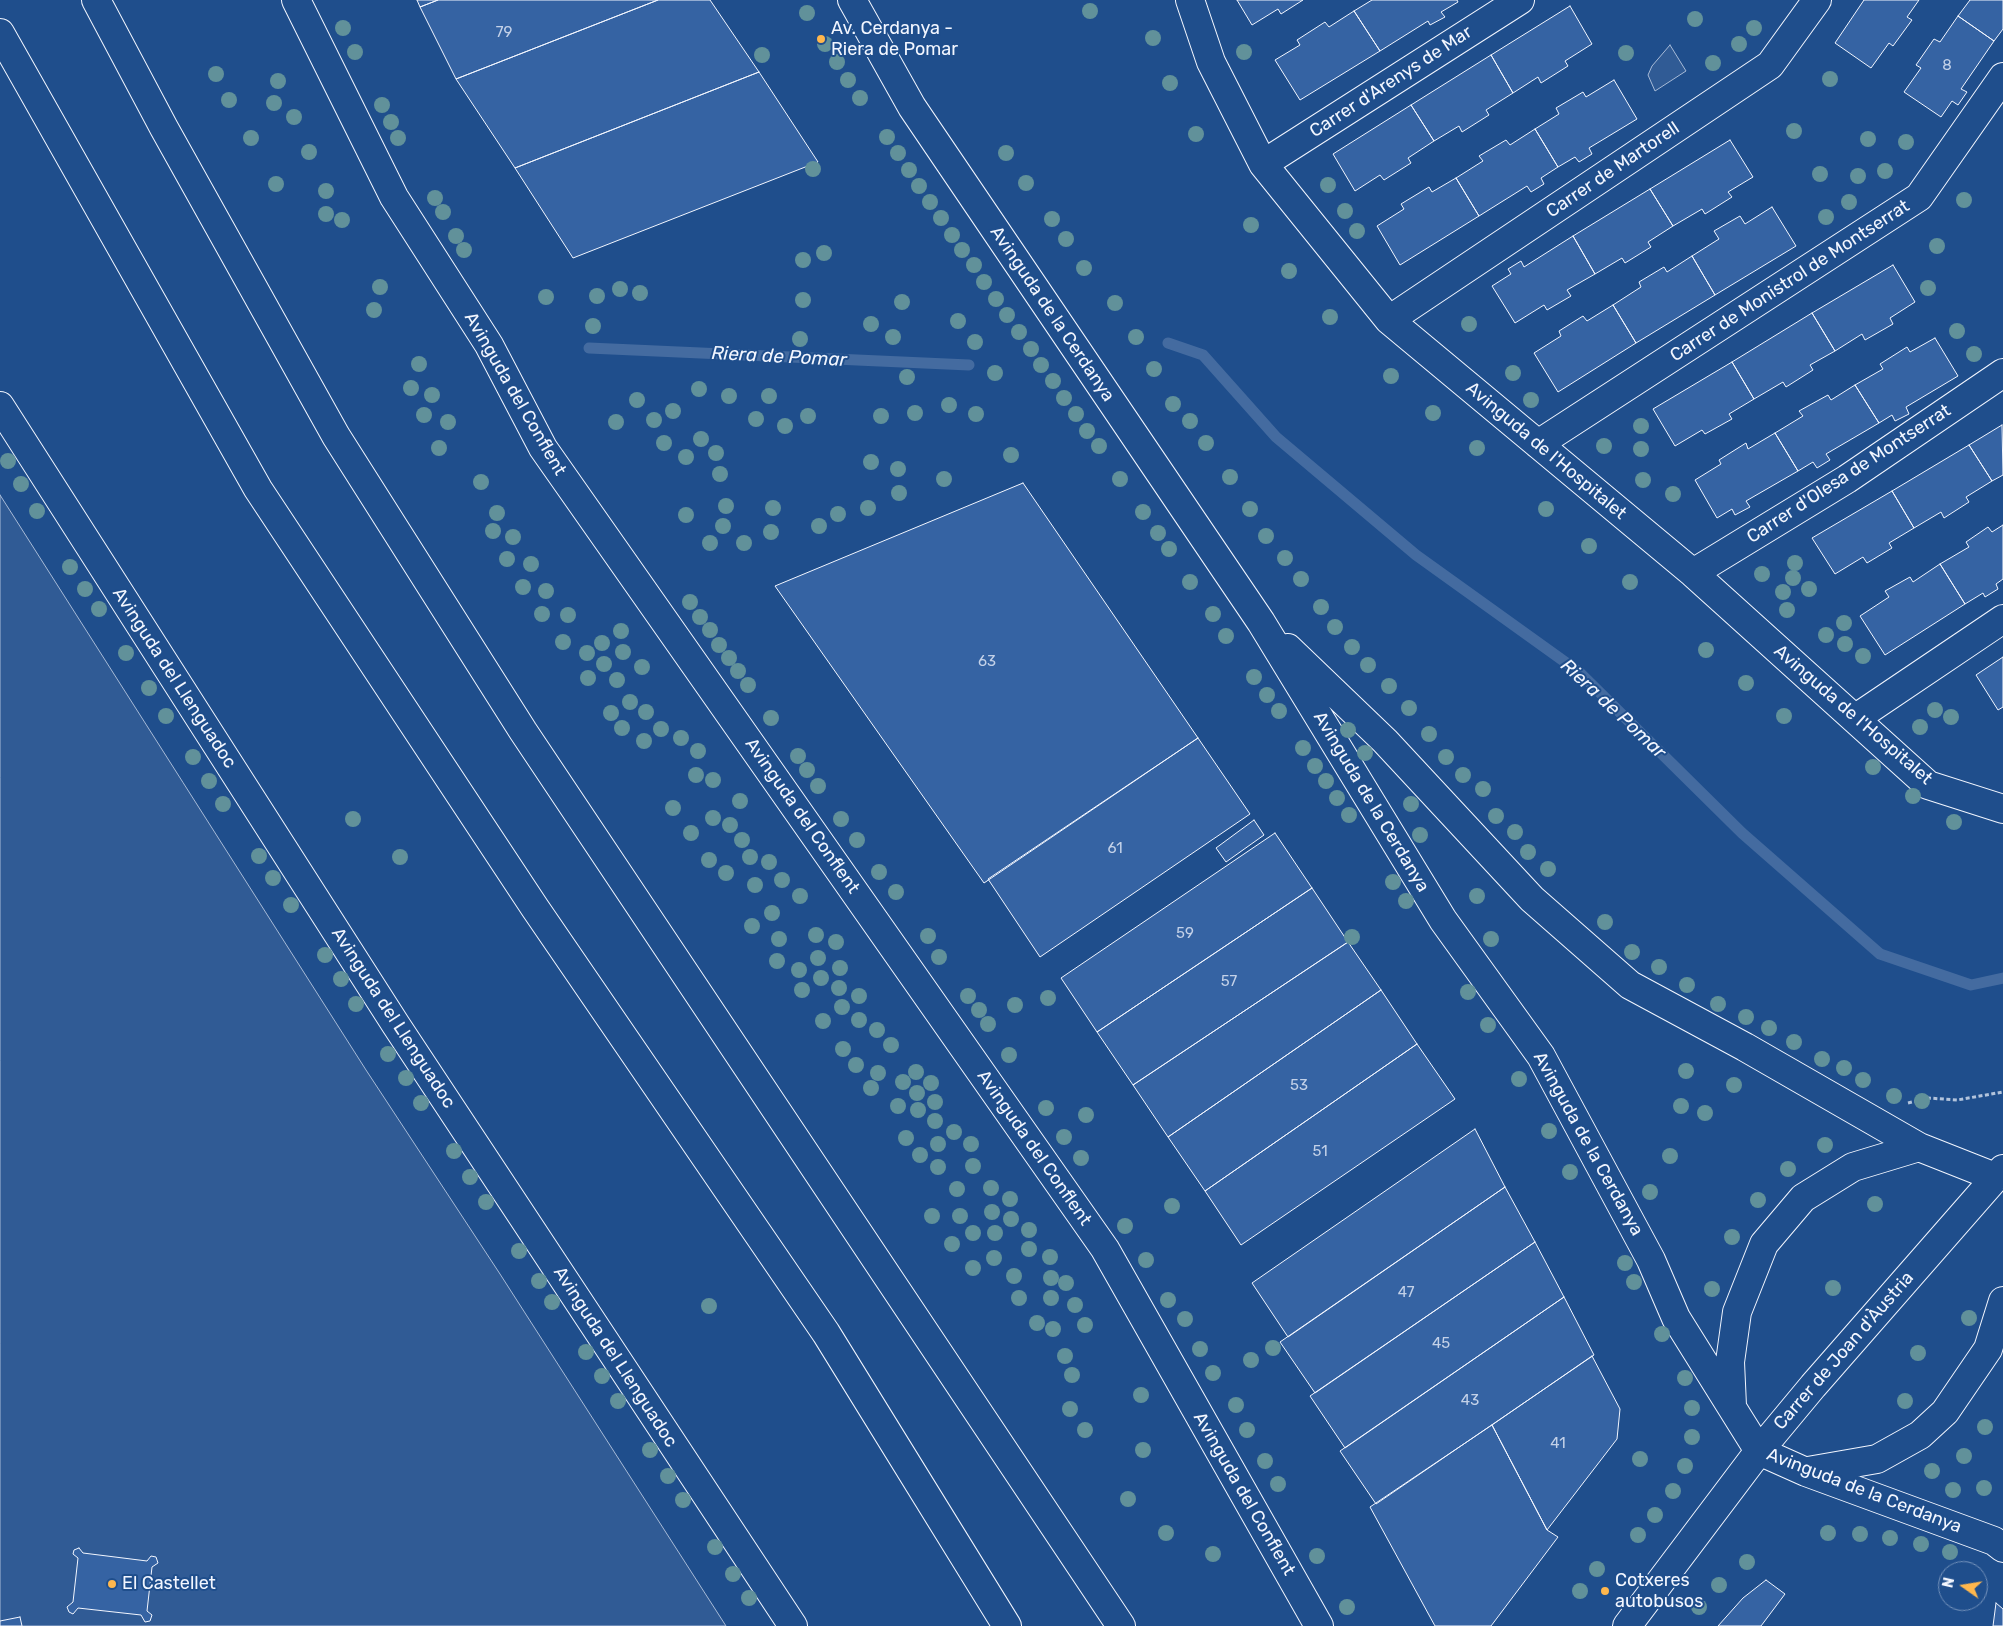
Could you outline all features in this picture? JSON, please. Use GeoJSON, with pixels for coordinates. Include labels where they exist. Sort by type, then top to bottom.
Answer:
{"type":"FeatureCollection","features":[{"type":"Feature","properties":{"kind":"main road"},"geometry":{"type":"LineString","coordinates":[[96,0],[168,136],[342,445],[523,731],[1121,1626]]}},
{"type":"Feature","properties":{"kind":"main road","name":"Avinguda del Conflent"},"geometry":{"type":"LineString","coordinates":[[296,0],[394,197],[489,345],[543,448],[1105,1249],[1319,1626]]}},
{"type":"Feature","properties":{"kind":"main road","name":"Avinguda de la Cerdanya"},"geometry":{"type":"LineString","coordinates":[[852,0],[912,107],[1261,622],[1443,920],[1541,1056],[1651,1260],[1676,1318],[1759,1452],[1806,1472],[1994,1541],[2003,1548]]}},
{"type":"Feature","properties":{"kind":"main road","name":"Avinguda de l'Hospitalet"},"geometry":{"type":"LineString","coordinates":[[1190,0],[1211,62],[1262,164],[1389,320],[1693,573],[1856,718],[1928,785],[2003,809]]}},
{"type":"Feature","properties":{"kind":"main road","name":"Carrer d'Arenys de Mar"},"geometry":{"type":"LineString","coordinates":[[1262,164],[1520,0]]}},
{"type":"Feature","properties":{"kind":"main road","name":"Carrer de Martorell"},"geometry":{"type":"LineString","coordinates":[[1389,320],[1770,65],[1817,0]]}},
{"type":"Feature","properties":{"kind":"main road"},"geometry":{"type":"LineString","coordinates":[[0,32],[258,489],[535,908],[826,1333],[1007,1626]]}},
{"type":"Feature","properties":{"kind":"main road","name":"Carrer de Monistrol de Montserrat"},"geometry":{"type":"LineString","coordinates":[[1538,444],[1919,197],[2003,78]]}},
{"type":"Feature","properties":{"kind":"main road","name":"Carrer d'Olesa de Montserrat"},"geometry":{"type":"LineString","coordinates":[[1693,573],[1847,479],[2003,373]]}},
{"type":"Feature","properties":{"kind":"main road","name":"Avinguda del Llenguadoc"},"geometry":{"type":"LineString","coordinates":[[0,406],[396,1025],[793,1626]]}},
{"type":"Feature","properties":{"kind":"main road"},"geometry":{"type":"LineString","coordinates":[[1856,718],[2003,619]]}},
{"type":"Feature","properties":{"kind":"main road","name":"Avinguda de la Cerdanya"},"geometry":{"type":"LineString","coordinates":[[1261,622],[1385,741],[1532,899],[1630,985],[1745,1047],[1919,1146]]}},
{"type":"Feature","properties":{"kind":"main road"},"geometry":{"type":"LineString","coordinates":[[1732,1406],[1730,1362],[1737,1312],[1764,1244],[1802,1198],[1853,1167],[1919,1146]]}},
{"type":"Feature","properties":{"kind":"main road","name":"Carrer de Joan d'Àustria"},"geometry":{"type":"LineString","coordinates":[[1627,1626],[1759,1452],[1813,1386],[2000,1180],[1919,1146]]}},
{"type":"Feature","properties":{"kind":"main road"},"geometry":{"type":"LineString","coordinates":[[1806,1472],[1877,1459],[1920,1435],[1944,1412],[1988,1349],[2003,1301]]}},
{"type":"Feature","properties":{"kind":"path"},"geometry":{"type":"LineString","coordinates":[[1899,1105],[1928,1098],[1957,1100],[2003,1092]]}},
{"type":"Feature","properties":{"kind":"shaded area"},"geometry":{"type":"Polygon","coordinates":[[[1670,45],[1686,71],[1655,91],[1648,75],[1652,66],[1670,45]]]}},
{"type":"Feature","properties":{"kind":"shaded area"},"geometry":{"type":"Polygon","coordinates":[[[0,495],[366,1070],[500,1274],[726,1626],[0,1626],[0,495]]]}},
{"type":"Feature","properties":{"kind":"building"},"geometry":{"type":"Polygon","coordinates":[[[417,0],[438,0],[420,7],[417,0]]]}},
{"type":"Feature","properties":{"kind":"building"},"geometry":{"type":"Polygon","coordinates":[[[438,0],[658,0],[456,79],[420,7],[438,0]]]}},
{"type":"Feature","properties":{"kind":"building"},"geometry":{"type":"Polygon","coordinates":[[[658,0],[710,0],[759,72],[515,168],[456,79],[658,0]]]}},
{"type":"Feature","properties":{"kind":"building"},"geometry":{"type":"Polygon","coordinates":[[[1237,0],[1303,0],[1281,14],[1278,9],[1252,25],[1237,0]]]}},
{"type":"Feature","properties":{"kind":"building"},"geometry":{"type":"Polygon","coordinates":[[[1372,0],[1457,0],[1458,2],[1441,12],[1445,17],[1430,25],[1428,21],[1380,51],[1354,11],[1372,0]]]}},
{"type":"Feature","properties":{"kind":"building"},"geometry":{"type":"Polygon","coordinates":[[[1864,0],[1919,0],[1907,17],[1912,20],[1893,46],[1889,43],[1871,68],[1835,43],[1864,0]]]}},
{"type":"Feature","properties":{"kind":"building"},"geometry":{"type":"Polygon","coordinates":[[[1970,0],[2003,0],[2003,29],[1994,41],[1958,16],[1970,0]]]}},
{"type":"Feature","properties":{"kind":"building"},"geometry":{"type":"Polygon","coordinates":[[[1570,6],[1592,44],[1565,61],[1568,66],[1541,83],[1538,77],[1513,93],[1491,55],[1570,6]]]}},
{"type":"Feature","properties":{"kind":"building"},"geometry":{"type":"Polygon","coordinates":[[[1354,11],[1380,51],[1300,100],[1275,60],[1300,45],[1297,40],[1325,22],[1329,27],[1354,11]]]}},
{"type":"Feature","properties":{"kind":"building"},"geometry":{"type":"Polygon","coordinates":[[[1958,16],[1994,41],[1961,89],[1967,92],[1958,105],[1952,101],[1941,117],[1904,92],[1921,68],[1916,65],[1934,39],[1940,42],[1958,16]]]}},
{"type":"Feature","properties":{"kind":"building"},"geometry":{"type":"Polygon","coordinates":[[[1491,55],[1513,93],[1486,110],[1489,115],[1462,132],[1459,126],[1434,141],[1411,105],[1491,55]]]}},
{"type":"Feature","properties":{"kind":"building"},"geometry":{"type":"Polygon","coordinates":[[[759,72],[818,162],[573,258],[515,168],[759,72]]]}},
{"type":"Feature","properties":{"kind":"building"},"geometry":{"type":"Polygon","coordinates":[[[1614,80],[1637,119],[1589,148],[1592,154],[1579,162],[1575,157],[1558,167],[1535,129],[1559,114],[1556,108],[1583,92],[1586,97],[1614,80]]]}},
{"type":"Feature","properties":{"kind":"building"},"geometry":{"type":"Polygon","coordinates":[[[1411,105],[1434,141],[1408,158],[1411,163],[1384,180],[1380,175],[1355,191],[1333,154],[1411,105]]]}},
{"type":"Feature","properties":{"kind":"building"},"geometry":{"type":"Polygon","coordinates":[[[1535,129],[1558,167],[1541,178],[1544,184],[1531,192],[1527,186],[1479,216],[1456,178],[1483,161],[1479,156],[1506,140],[1510,145],[1535,129]]]}},
{"type":"Feature","properties":{"kind":"building"},"geometry":{"type":"Polygon","coordinates":[[[1730,140],[1753,177],[1728,192],[1732,197],[1705,214],[1702,209],[1673,226],[1650,189],[1730,140]]]}},
{"type":"Feature","properties":{"kind":"building"},"geometry":{"type":"Polygon","coordinates":[[[1456,178],[1479,216],[1400,265],[1377,226],[1404,209],[1401,204],[1429,187],[1432,192],[1456,178]]]}},
{"type":"Feature","properties":{"kind":"building"},"geometry":{"type":"Polygon","coordinates":[[[1650,189],[1673,226],[1648,242],[1651,247],[1625,263],[1622,258],[1595,274],[1573,236],[1650,189]]]}},
{"type":"Feature","properties":{"kind":"building"},"geometry":{"type":"Polygon","coordinates":[[[1772,207],[1796,246],[1715,295],[1692,256],[1719,239],[1714,231],[1740,216],[1745,224],[1772,207]]]}},
{"type":"Feature","properties":{"kind":"building"},"geometry":{"type":"Polygon","coordinates":[[[1573,236],[1595,274],[1567,290],[1571,296],[1547,310],[1544,305],[1515,323],[1492,286],[1511,274],[1508,269],[1521,261],[1524,267],[1573,236]]]}},
{"type":"Feature","properties":{"kind":"building"},"geometry":{"type":"Polygon","coordinates":[[[1692,256],[1715,295],[1636,343],[1613,305],[1641,287],[1639,282],[1664,267],[1667,272],[1692,256]]]}},
{"type":"Feature","properties":{"kind":"building"},"geometry":{"type":"Polygon","coordinates":[[[1893,265],[1915,302],[1890,318],[1893,324],[1865,340],[1862,334],[1835,351],[1812,313],[1893,265]]]}},
{"type":"Feature","properties":{"kind":"building"},"geometry":{"type":"Polygon","coordinates":[[[1613,305],[1636,343],[1558,392],[1534,353],[1561,336],[1559,331],[1583,316],[1587,321],[1613,305]]]}},
{"type":"Feature","properties":{"kind":"building"},"geometry":{"type":"Polygon","coordinates":[[[1812,313],[1835,351],[1810,365],[1813,370],[1786,387],[1783,382],[1754,399],[1732,362],[1812,313]]]}},
{"type":"Feature","properties":{"kind":"building"},"geometry":{"type":"Polygon","coordinates":[[[1935,338],[1958,376],[1906,407],[1909,414],[1895,421],[1892,415],[1879,423],[1855,385],[1883,369],[1880,364],[1907,347],[1910,352],[1935,338]]]}},
{"type":"Feature","properties":{"kind":"building"},"geometry":{"type":"Polygon","coordinates":[[[1732,362],[1754,399],[1729,414],[1732,419],[1705,434],[1702,430],[1675,446],[1653,409],[1732,362]]]}},
{"type":"Feature","properties":{"kind":"building"},"geometry":{"type":"Polygon","coordinates":[[[1855,385],[1879,423],[1826,454],[1830,460],[1817,468],[1813,462],[1798,471],[1775,433],[1803,416],[1799,411],[1828,395],[1831,400],[1855,385]]]}},
{"type":"Feature","properties":{"kind":"building"},"geometry":{"type":"Polygon","coordinates":[[[2002,425],[2003,475],[1992,481],[1969,445],[2002,425]]]}},
{"type":"Feature","properties":{"kind":"building"},"geometry":{"type":"Polygon","coordinates":[[[1775,433],[1798,471],[1746,501],[1750,507],[1735,515],[1732,509],[1717,518],[1695,480],[1721,464],[1719,460],[1746,443],[1748,449],[1775,433]]]}},
{"type":"Feature","properties":{"kind":"building"},"geometry":{"type":"Polygon","coordinates":[[[1969,445],[1992,481],[1966,497],[1969,502],[1944,518],[1941,512],[1914,528],[1892,491],[1969,445]]]}},
{"type":"Feature","properties":{"kind":"building"},"geometry":{"type":"Polygon","coordinates":[[[1023,483],[1198,738],[984,883],[775,586],[1023,483]]]}},
{"type":"Feature","properties":{"kind":"building"},"geometry":{"type":"Polygon","coordinates":[[[1892,491],[1914,528],[1889,543],[1892,548],[1867,563],[1863,557],[1835,574],[1812,538],[1892,491]]]}},
{"type":"Feature","properties":{"kind":"building"},"geometry":{"type":"Polygon","coordinates":[[[2003,525],[2003,579],[1996,584],[1998,589],[1985,597],[1983,593],[1965,604],[1940,564],[1969,547],[1966,542],[1988,527],[1992,532],[2003,525]]]}},
{"type":"Feature","properties":{"kind":"building"},"geometry":{"type":"Polygon","coordinates":[[[1940,564],[1965,604],[1885,655],[1860,616],[1889,597],[1885,591],[1910,577],[1913,582],[1940,564]]]}},
{"type":"Feature","properties":{"kind":"building"},"geometry":{"type":"Polygon","coordinates":[[[2003,657],[2003,707],[1998,710],[1976,675],[2003,657]]]}},
{"type":"Feature","properties":{"kind":"building"},"geometry":{"type":"Polygon","coordinates":[[[1198,738],[1250,814],[1040,957],[988,879],[1198,738]]]}},
{"type":"Feature","properties":{"kind":"building"},"geometry":{"type":"Polygon","coordinates":[[[1254,820],[1264,835],[1226,862],[1216,848],[1254,820]]]}},
{"type":"Feature","properties":{"kind":"building"},"geometry":{"type":"Polygon","coordinates":[[[1275,833],[1312,888],[1097,1032],[1061,978],[1275,833]]]}},
{"type":"Feature","properties":{"kind":"building"},"geometry":{"type":"Polygon","coordinates":[[[1312,888],[1348,942],[1133,1085],[1097,1032],[1312,888]]]}},
{"type":"Feature","properties":{"kind":"building"},"geometry":{"type":"Polygon","coordinates":[[[1348,942],[1381,990],[1168,1137],[1133,1085],[1348,942]]]}},
{"type":"Feature","properties":{"kind":"building"},"geometry":{"type":"Polygon","coordinates":[[[1381,990],[1417,1044],[1205,1191],[1168,1137],[1381,990]]]}},
{"type":"Feature","properties":{"kind":"building"},"geometry":{"type":"Polygon","coordinates":[[[1417,1044],[1455,1099],[1241,1245],[1205,1191],[1417,1044]]]}},
{"type":"Feature","properties":{"kind":"building"},"geometry":{"type":"Polygon","coordinates":[[[1475,1129],[1505,1187],[1288,1337],[1252,1283],[1475,1129]]]}},
{"type":"Feature","properties":{"kind":"building"},"geometry":{"type":"Polygon","coordinates":[[[1505,1187],[1535,1242],[1315,1393],[1280,1342],[1505,1187]]]}},
{"type":"Feature","properties":{"kind":"building"},"geometry":{"type":"Polygon","coordinates":[[[1535,1242],[1564,1297],[1345,1448],[1310,1396],[1535,1242]]]}},
{"type":"Feature","properties":{"kind":"building"},"geometry":{"type":"Polygon","coordinates":[[[1564,1297],[1594,1355],[1376,1504],[1340,1451],[1564,1297]]]}},
{"type":"Feature","properties":{"kind":"building"},"geometry":{"type":"Polygon","coordinates":[[[1592,1356],[1620,1409],[1617,1439],[1547,1530],[1492,1425],[1592,1356]]]}},
{"type":"Feature","properties":{"kind":"building"},"geometry":{"type":"Polygon","coordinates":[[[1492,1425],[1547,1530],[1558,1537],[1491,1626],[1435,1626],[1370,1507],[1492,1425]]]}},
{"type":"Feature","properties":{"kind":"building","name":"El Castellet"},"geometry":{"type":"Polygon","coordinates":[[[79,1548],[83,1553],[147,1561],[151,1556],[156,1557],[158,1563],[152,1567],[147,1611],[152,1615],[150,1621],[145,1622],[141,1615],[78,1608],[73,1614],[69,1612],[67,1607],[73,1602],[78,1558],[73,1554],[74,1550],[79,1548]]]}},
{"type":"Feature","properties":{"kind":"building"},"geometry":{"type":"Polygon","coordinates":[[[1766,1580],[1785,1594],[1761,1626],[1718,1626],[1743,1598],[1766,1580]]]}},
{"type":"Feature","properties":{"kind":"building"},"geometry":{"type":"Polygon","coordinates":[[[1996,1603],[2003,1609],[2003,1626],[1993,1626],[1996,1603]]]}},
{"type":"Feature","properties":{"kind":"building"},"geometry":{"type":"Polygon","coordinates":[[[20,1617],[22,1626],[0,1626],[0,1621],[20,1617]]]}},
{"type":"Feature","properties":{"kind":"waterway","name":"Riera de Pomar"},"geometry":{"type":"LineString","coordinates":[[1168,343],[1203,355],[1276,437],[1416,555],[1579,672],[1742,833],[1880,954],[1971,985],[2003,978]]}},
{"type":"Feature","properties":{"kind":"waterway","name":"Riera de Pomar"},"geometry":{"type":"LineString","coordinates":[[589,348],[969,365]]}},
{"type":"Feature","properties":{"kind":"place","name":"Av. Cerdanya - Riera de Pomar"},"geometry":{"type":"Point","coordinates":[821,39]}},
{"type":"Feature","properties":{"kind":"place","name":"El Castellet"},"geometry":{"type":"Point","coordinates":[112,1584]}},
{"type":"Feature","properties":{"kind":"place","name":"Cotxeres autobusos"},"geometry":{"type":"Point","coordinates":[1605,1591]}}]}
